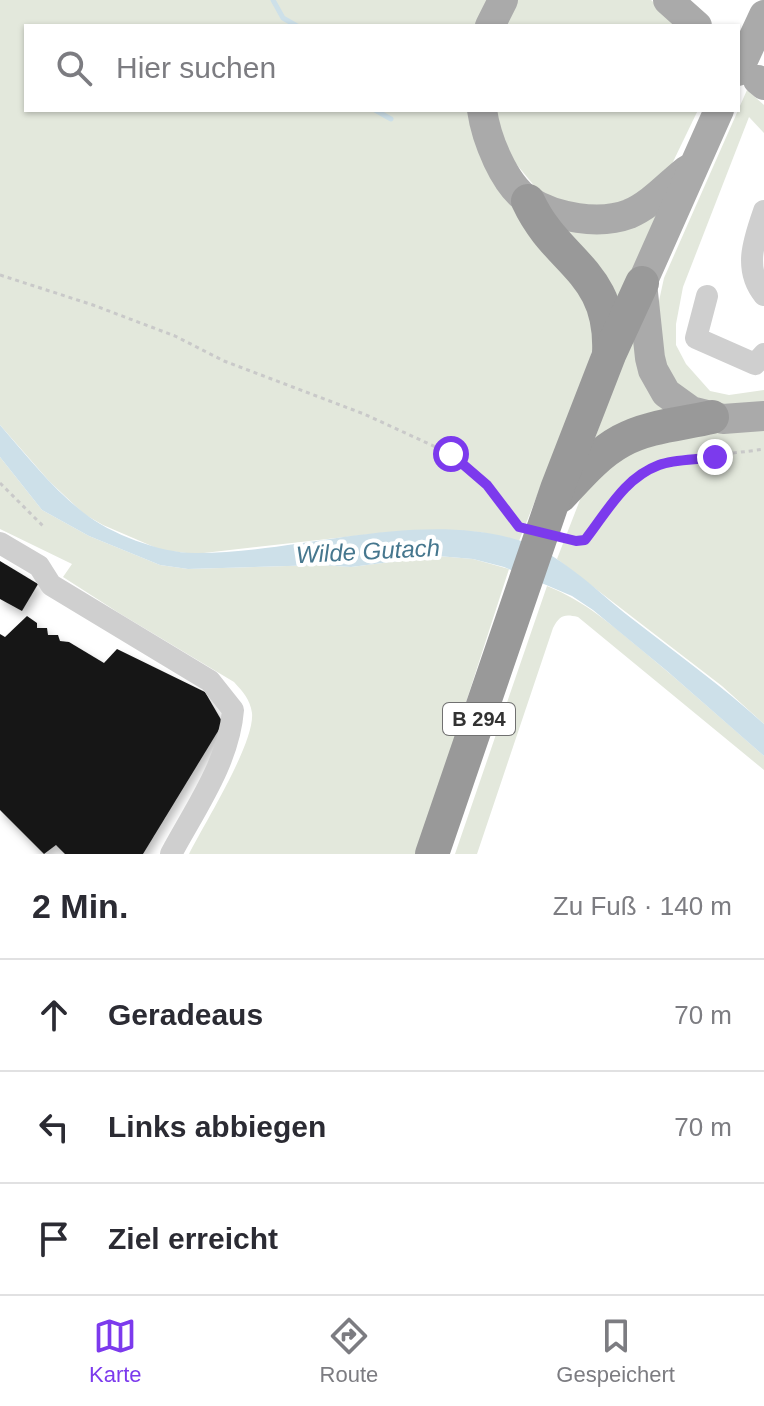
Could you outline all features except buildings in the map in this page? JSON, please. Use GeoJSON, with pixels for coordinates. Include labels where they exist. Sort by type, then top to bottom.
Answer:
{"type":"FeatureCollection","features":[{"type":"Feature","properties":{"kind":"highway","name":"B 294"},"geometry":{"type":"LineString","coordinates":[[528,201],[536,218],[595,286],[607,320],[609,355]]}},
{"type":"Feature","properties":{"kind":"highway","name":"B 294"},"geometry":{"type":"LineString","coordinates":[[432,854],[554,502],[609,355],[642,283]]}},
{"type":"Feature","properties":{"kind":"highway","name":"B 294"},"geometry":{"type":"LineString","coordinates":[[554,502],[599,457],[621,441],[659,428],[712,417]]}},
{"type":"Feature","properties":{"kind":"main road"},"geometry":{"type":"LineString","coordinates":[[491,24],[503,0]]}},
{"type":"Feature","properties":{"kind":"main road"},"geometry":{"type":"LineString","coordinates":[[668,0],[695,24]]}},
{"type":"Feature","properties":{"kind":"main road"},"geometry":{"type":"LineString","coordinates":[[753,79],[764,15]]}},
{"type":"Feature","properties":{"kind":"main road","name":"B 294"},"geometry":{"type":"LineString","coordinates":[[482,112],[497,158],[511,182],[528,201],[579,218],[611,219],[631,213],[694,164]]}},
{"type":"Feature","properties":{"kind":"main road","name":"B 294"},"geometry":{"type":"LineString","coordinates":[[718,112],[642,283],[650,358],[659,382],[679,404],[712,417],[741,419],[764,416]]}},
{"type":"Feature","properties":{"kind":"lane"},"geometry":{"type":"LineString","coordinates":[[764,211],[751,247],[754,283],[764,295]]}},
{"type":"Feature","properties":{"kind":"lane"},"geometry":{"type":"LineString","coordinates":[[707,296],[696,338],[755,364],[764,354]]}},
{"type":"Feature","properties":{"kind":"lane"},"geometry":{"type":"LineString","coordinates":[[0,543],[39,566],[51,585],[210,681],[233,710],[231,733],[216,769],[171,854]]}},
{"type":"Feature","properties":{"kind":"path"},"geometry":{"type":"LineString","coordinates":[[0,275],[54,291],[161,331],[224,361],[364,414],[451,454],[487,485],[519,527]]}},
{"type":"Feature","properties":{"kind":"path"},"geometry":{"type":"LineString","coordinates":[[556,537],[585,540],[616,497],[636,477],[661,464],[764,449]]}},
{"type":"Feature","properties":{"kind":"path"},"geometry":{"type":"LineString","coordinates":[[0,483],[43,526]]}},
{"type":"Feature","properties":{"kind":"shaded area"},"geometry":{"type":"Polygon","coordinates":[[[0,0],[491,0],[479,24],[24,24],[24,112],[477,112],[584,276],[595,341],[586,372],[519,541],[480,532],[390,532],[195,554],[161,550],[84,514],[49,481],[0,425],[0,0]]]}},
{"type":"Feature","properties":{"kind":"shaded area"},"geometry":{"type":"Polygon","coordinates":[[[514,0],[651,0],[678,24],[502,24],[514,0]]]}},
{"type":"Feature","properties":{"kind":"shaded area"},"geometry":{"type":"Polygon","coordinates":[[[747,90],[764,105],[764,133],[749,117],[683,287],[676,324],[676,345],[686,364],[710,391],[729,395],[764,390],[764,410],[690,404],[655,347],[657,310],[664,278],[737,112],[740,112],[747,90]]]}},
{"type":"Feature","properties":{"kind":"shaded area"},"geometry":{"type":"Polygon","coordinates":[[[493,112],[697,112],[671,166],[622,207],[562,203],[536,188],[513,160],[493,112]]]}},
{"type":"Feature","properties":{"kind":"shaded area"},"geometry":{"type":"Polygon","coordinates":[[[666,192],[617,320],[554,215],[666,192]]]}},
{"type":"Feature","properties":{"kind":"shaded area"},"geometry":{"type":"Polygon","coordinates":[[[634,328],[671,405],[587,461],[634,328]]]}},
{"type":"Feature","properties":{"kind":"shaded area"},"geometry":{"type":"Polygon","coordinates":[[[764,422],[764,724],[722,686],[557,559],[585,487],[615,453],[764,422]]]}},
{"type":"Feature","properties":{"kind":"shaded area"},"geometry":{"type":"Polygon","coordinates":[[[0,457],[42,510],[89,536],[160,565],[188,569],[351,567],[438,556],[473,559],[509,569],[417,854],[189,854],[246,743],[252,713],[248,700],[234,682],[63,577],[72,564],[0,529],[0,457]]]}},
{"type":"Feature","properties":{"kind":"shaded area"},"geometry":{"type":"Polygon","coordinates":[[[547,586],[574,599],[621,632],[764,756],[764,770],[578,617],[563,616],[553,628],[477,854],[455,854],[547,586]]]}},
{"type":"Feature","properties":{"kind":"water","name":"Wilde Gutach"},"geometry":{"type":"Polygon","coordinates":[[[0,425],[50,482],[84,513],[122,535],[169,550],[197,553],[236,551],[433,529],[472,531],[528,544],[575,572],[764,724],[764,756],[667,671],[572,596],[504,567],[473,559],[438,556],[351,567],[188,569],[160,565],[89,536],[42,510],[0,457],[0,425]]]}},
{"type":"Feature","properties":{"kind":"waterway"},"geometry":{"type":"LineString","coordinates":[[273,0],[283,18],[294,24]]}},
{"type":"Feature","properties":{"kind":"waterway"},"geometry":{"type":"LineString","coordinates":[[379,112],[391,119]]}},
{"type":"Feature","properties":{"kind":"route"},"geometry":{"type":"LineString","coordinates":[[451,454],[487,485],[519,527],[576,541],[585,540],[616,497],[636,477],[661,464],[715,457]]}}]}
